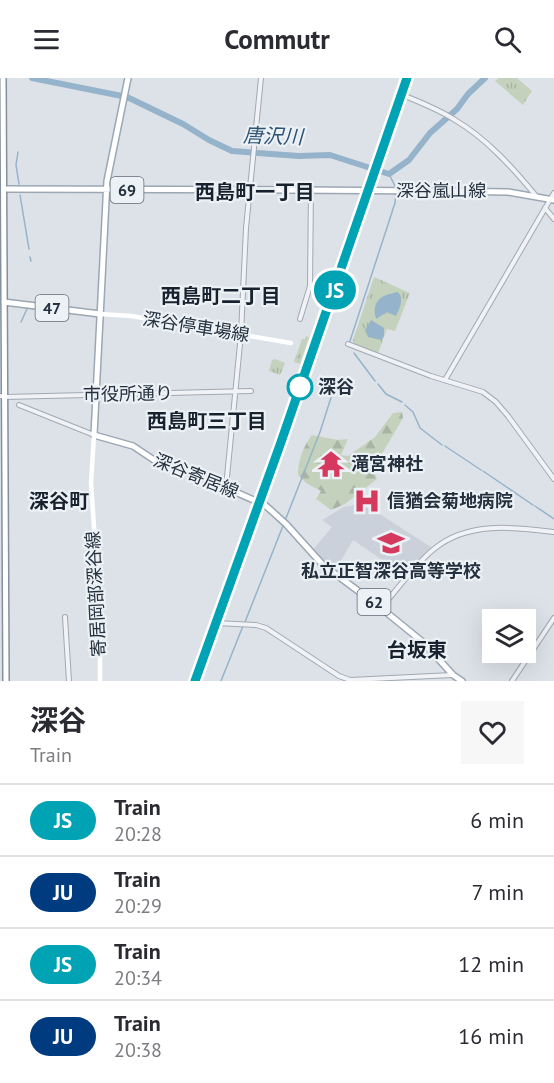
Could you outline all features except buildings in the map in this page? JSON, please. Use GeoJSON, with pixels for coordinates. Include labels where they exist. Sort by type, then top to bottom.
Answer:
{"type":"FeatureCollection","features":[{"type":"Feature","properties":{"kind":"main road"},"geometry":{"type":"LineString","coordinates":[[3,78],[2,397],[6,681]]}},
{"type":"Feature","properties":{"kind":"main road"},"geometry":{"type":"LineString","coordinates":[[94,435],[107,189],[128,78]]}},
{"type":"Feature","properties":{"kind":"main road","name":"深谷嵐山線"},"geometry":{"type":"LineString","coordinates":[[2,189],[508,192],[553,197]]}},
{"type":"Feature","properties":{"kind":"main road","name":"47"},"geometry":{"type":"LineString","coordinates":[[2,302],[100,314]]}},
{"type":"Feature","properties":{"kind":"main road","name":"深谷停車場線"},"geometry":{"type":"LineString","coordinates":[[100,314],[131,316],[291,343]]}},
{"type":"Feature","properties":{"kind":"main road","name":"深谷寄居線"},"geometry":{"type":"LineString","coordinates":[[94,435],[133,446],[157,462],[226,487],[263,504],[284,522],[322,564],[424,643],[453,675],[462,681]]}},
{"type":"Feature","properties":{"kind":"main road","name":"寄居岡部深谷線"},"geometry":{"type":"LineString","coordinates":[[94,435],[91,483],[100,615],[100,681]]}},
{"type":"Feature","properties":{"kind":"street"},"geometry":{"type":"LineString","coordinates":[[226,487],[261,78]]}},
{"type":"Feature","properties":{"kind":"street"},"geometry":{"type":"LineString","coordinates":[[405,96],[445,113],[469,129],[516,171],[536,196]]}},
{"type":"Feature","properties":{"kind":"street"},"geometry":{"type":"LineString","coordinates":[[300,319],[310,286],[311,185]]}},
{"type":"Feature","properties":{"kind":"street"},"geometry":{"type":"LineString","coordinates":[[445,380],[553,197]]}},
{"type":"Feature","properties":{"kind":"street"},"geometry":{"type":"LineString","coordinates":[[545,208],[554,219]]}},
{"type":"Feature","properties":{"kind":"street"},"geometry":{"type":"LineString","coordinates":[[348,344],[483,392],[496,402],[554,479]]}},
{"type":"Feature","properties":{"kind":"street","name":"市役所通り"},"geometry":{"type":"LineString","coordinates":[[2,397],[251,391]]}},
{"type":"Feature","properties":{"kind":"street"},"geometry":{"type":"LineString","coordinates":[[19,405],[94,435]]}},
{"type":"Feature","properties":{"kind":"street"},"geometry":{"type":"LineString","coordinates":[[381,608],[434,548],[452,537],[482,528],[554,532]]}},
{"type":"Feature","properties":{"kind":"street"},"geometry":{"type":"LineString","coordinates":[[65,617],[69,681]]}},
{"type":"Feature","properties":{"kind":"street"},"geometry":{"type":"LineString","coordinates":[[512,681],[554,618]]}},
{"type":"Feature","properties":{"kind":"street"},"geometry":{"type":"LineString","coordinates":[[216,623],[260,626],[273,631],[339,676],[350,680],[453,675]]}},
{"type":"Feature","properties":{"kind":"shaded area","name":"私立正智深谷高等学校"},"geometry":{"type":"Polygon","coordinates":[[[354,505],[372,509],[431,547],[406,576],[353,540],[336,569],[312,551],[332,527],[322,520],[344,507],[354,505]]]}},
{"type":"Feature","properties":{"kind":"green space"},"geometry":{"type":"Polygon","coordinates":[[[499,78],[517,78],[532,91],[523,105],[495,81],[499,78]]]}},
{"type":"Feature","properties":{"kind":"green space"},"geometry":{"type":"Polygon","coordinates":[[[374,277],[410,293],[395,331],[387,329],[377,356],[355,347],[353,340],[374,277]]]}},
{"type":"Feature","properties":{"kind":"green space"},"geometry":{"type":"Polygon","coordinates":[[[309,337],[300,364],[294,362],[302,339],[309,337]]]}},
{"type":"Feature","properties":{"kind":"green space"},"geometry":{"type":"Polygon","coordinates":[[[272,360],[285,363],[280,375],[269,371],[272,360]]]}},
{"type":"Feature","properties":{"kind":"green space"},"geometry":{"type":"Polygon","coordinates":[[[402,412],[403,418],[373,469],[377,479],[345,504],[331,510],[316,499],[321,491],[306,483],[298,475],[302,454],[312,435],[338,440],[348,439],[341,455],[348,456],[375,437],[393,413],[402,412]]]}},
{"type":"Feature","properties":{"kind":"water"},"geometry":{"type":"Polygon","coordinates":[[[398,292],[401,301],[396,316],[387,312],[376,319],[375,307],[379,300],[398,292]]]}},
{"type":"Feature","properties":{"kind":"water"},"geometry":{"type":"Polygon","coordinates":[[[371,320],[384,328],[384,336],[381,340],[368,337],[365,330],[371,320]]]}},
{"type":"Feature","properties":{"kind":"waterway","name":"唐沢川"},"geometry":{"type":"LineString","coordinates":[[32,78],[127,97],[232,151],[299,156],[330,155],[389,174],[409,160],[430,133],[457,109],[468,94],[485,78]]}},
{"type":"Feature","properties":{"kind":"waterway"},"geometry":{"type":"LineString","coordinates":[[18,152],[16,165],[19,184]]}},
{"type":"Feature","properties":{"kind":"waterway"},"geometry":{"type":"LineString","coordinates":[[389,174],[396,188]]}},
{"type":"Feature","properties":{"kind":"waterway"},"geometry":{"type":"LineString","coordinates":[[350,341],[395,203],[396,193]]}},
{"type":"Feature","properties":{"kind":"waterway"},"geometry":{"type":"LineString","coordinates":[[20,195],[29,249]]}},
{"type":"Feature","properties":{"kind":"waterway"},"geometry":{"type":"LineString","coordinates":[[30,257],[31,261]]}},
{"type":"Feature","properties":{"kind":"waterway"},"geometry":{"type":"LineString","coordinates":[[21,322],[27,309]]}},
{"type":"Feature","properties":{"kind":"waterway"},"geometry":{"type":"LineString","coordinates":[[354,353],[375,381]]}},
{"type":"Feature","properties":{"kind":"waterway"},"geometry":{"type":"LineString","coordinates":[[245,622],[320,432],[336,382]]}},
{"type":"Feature","properties":{"kind":"waterway"},"geometry":{"type":"LineString","coordinates":[[378,384],[386,394],[402,402]]}},
{"type":"Feature","properties":{"kind":"waterway"},"geometry":{"type":"LineString","coordinates":[[405,405],[413,412],[420,428],[442,445]]}},
{"type":"Feature","properties":{"kind":"waterway"},"geometry":{"type":"LineString","coordinates":[[445,446],[481,470]]}},
{"type":"Feature","properties":{"kind":"waterway"},"geometry":{"type":"LineString","coordinates":[[483,471],[533,505]]}},
{"type":"Feature","properties":{"kind":"waterway"},"geometry":{"type":"LineString","coordinates":[[535,506],[554,519]]}},
{"type":"Feature","properties":{"kind":"waterway"},"geometry":{"type":"LineString","coordinates":[[221,681],[243,626]]}},
{"type":"Feature","properties":{"kind":"railway"},"geometry":{"type":"LineString","coordinates":[[195,681],[280,445],[407,78]]}},
{"type":"Feature","properties":{"kind":"train","name":"JS"},"geometry":{"type":"LineString","coordinates":[[195,681],[260,502],[407,78]]}},
{"type":"Feature","properties":{"kind":"place","name":"深谷"},"geometry":{"type":"Point","coordinates":[300,387]}},
{"type":"Feature","properties":{"kind":"place","name":"滝宮神社"},"geometry":{"type":"Point","coordinates":[331,464]}},
{"type":"Feature","properties":{"kind":"place","name":"信猶会菊地病院"},"geometry":{"type":"Point","coordinates":[367,501]}},
{"type":"Feature","properties":{"kind":"place","name":"私立正智深谷高等学校"},"geometry":{"type":"Point","coordinates":[391,543]}},
{"type":"Feature","properties":{"kind":"district","name":"西島町一丁目"},"geometry":{"type":"Point","coordinates":[255,192]}},
{"type":"Feature","properties":{"kind":"district","name":"西島町二丁目"},"geometry":{"type":"Point","coordinates":[221,296]}},
{"type":"Feature","properties":{"kind":"district","name":"西島町三丁目"},"geometry":{"type":"Point","coordinates":[207,421]}},
{"type":"Feature","properties":{"kind":"district","name":"深谷町"},"geometry":{"type":"Point","coordinates":[59,501]}},
{"type":"Feature","properties":{"kind":"district","name":"台坂東"},"geometry":{"type":"Point","coordinates":[417,650]}}]}
